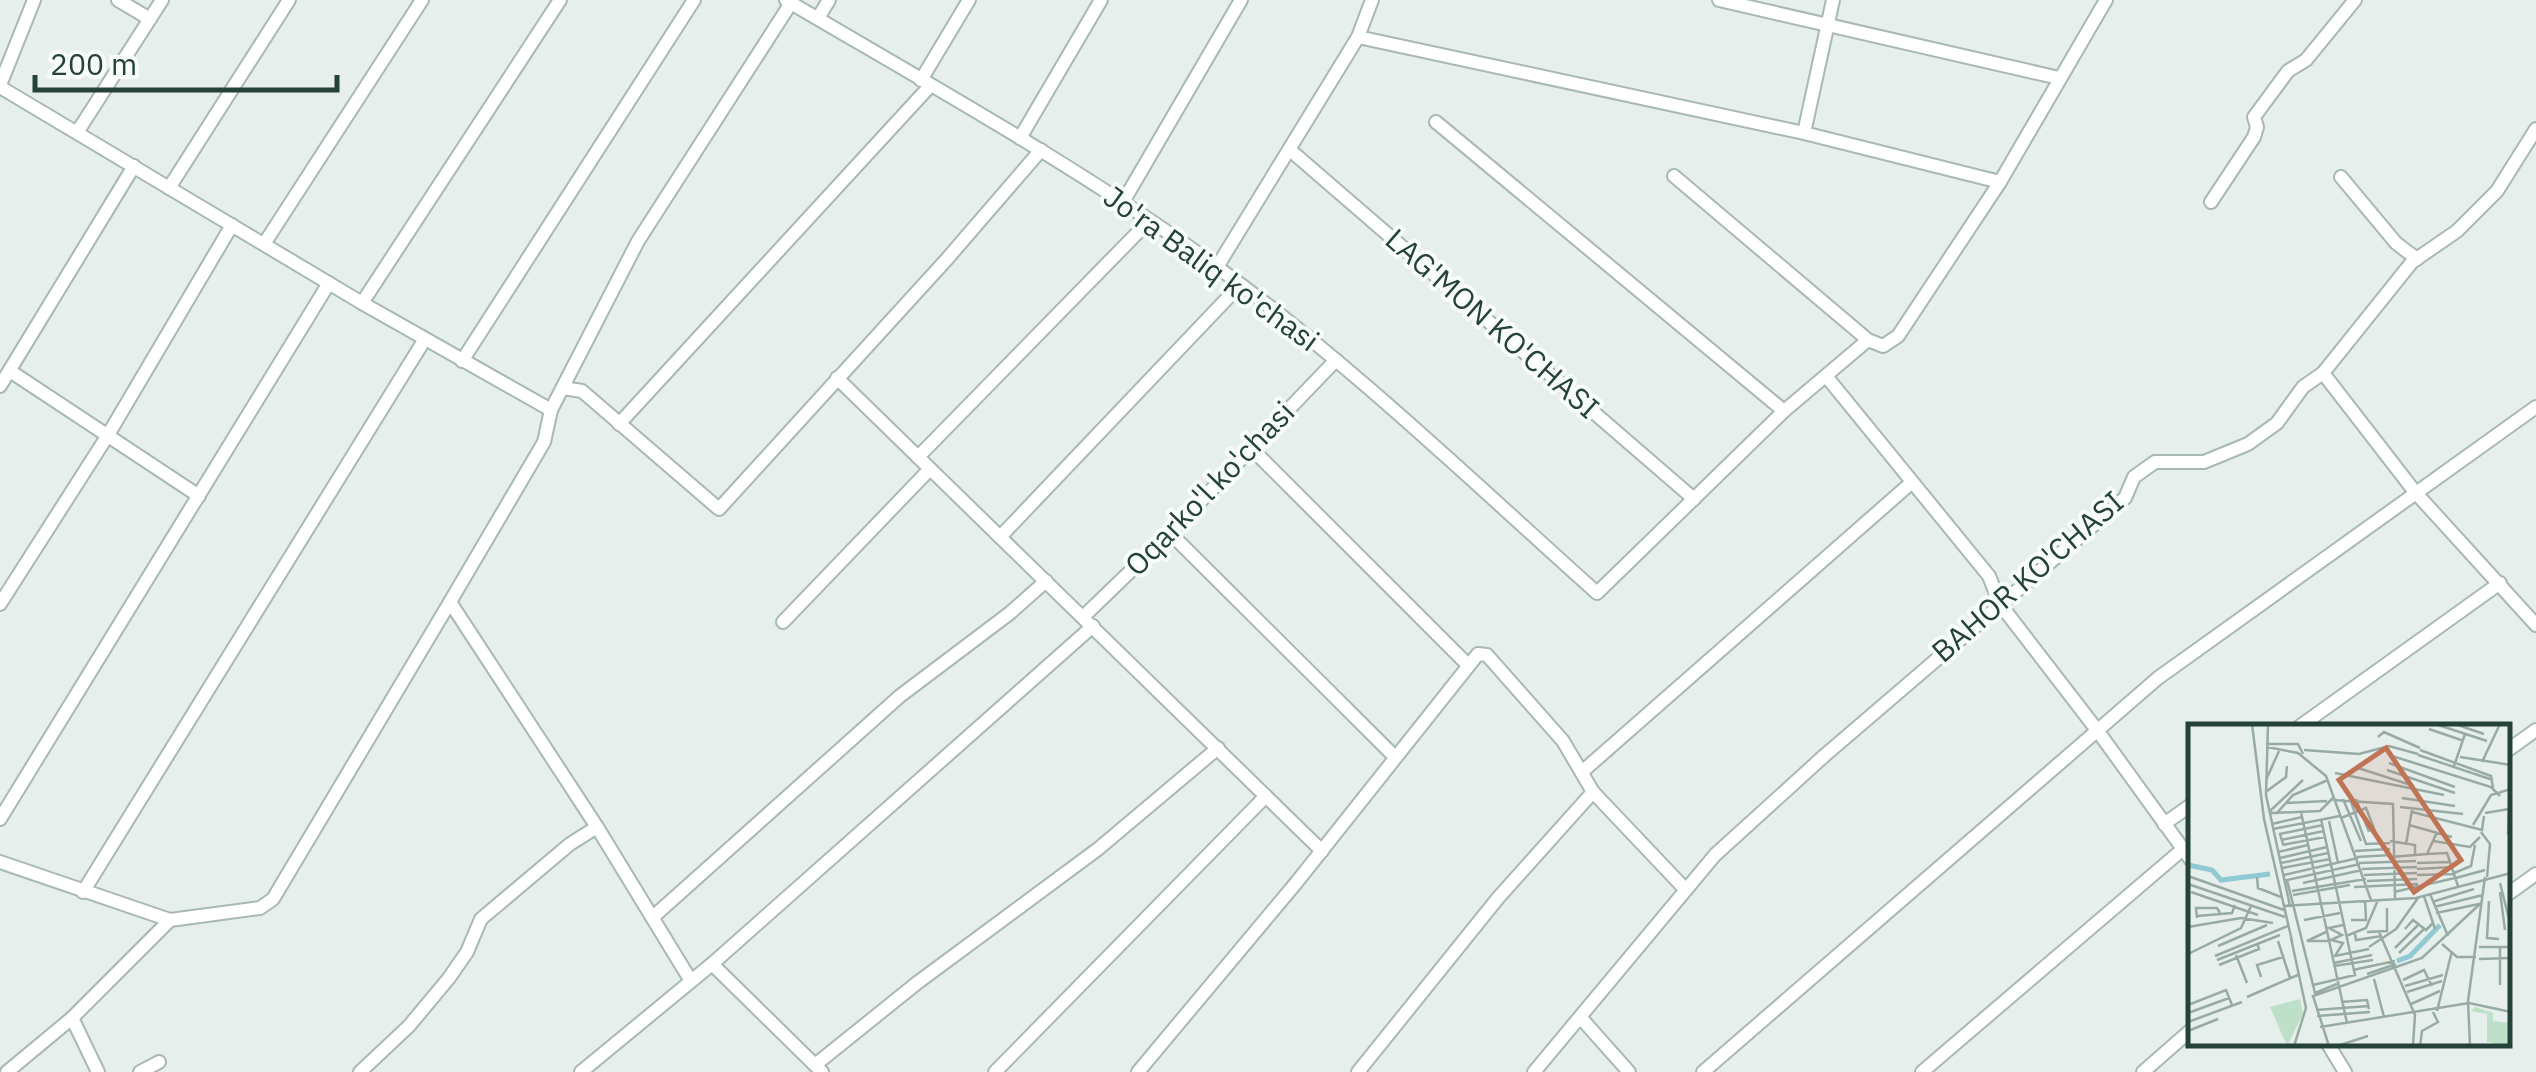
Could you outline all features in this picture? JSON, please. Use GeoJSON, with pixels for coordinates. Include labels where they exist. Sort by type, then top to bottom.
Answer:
{"type":"FeatureCollection","features":[{"type":"Feature","properties":{"kind":"street"},"geometry":{"type":"LineString","coordinates":[[34,0],[0,86],[362,303],[551,410]]}},
{"type":"Feature","properties":{"kind":"street"},"geometry":{"type":"LineString","coordinates":[[118,0],[150,18]]}},
{"type":"Feature","properties":{"kind":"street"},"geometry":{"type":"LineString","coordinates":[[78,131],[162,0]]}},
{"type":"Feature","properties":{"kind":"street"},"geometry":{"type":"LineString","coordinates":[[169,188],[288,0]]}},
{"type":"Feature","properties":{"kind":"street"},"geometry":{"type":"LineString","coordinates":[[264,244],[422,0]]}},
{"type":"Feature","properties":{"kind":"street"},"geometry":{"type":"LineString","coordinates":[[362,303],[560,0]]}},
{"type":"Feature","properties":{"kind":"street"},"geometry":{"type":"LineString","coordinates":[[462,360],[694,0]]}},
{"type":"Feature","properties":{"kind":"street"},"geometry":{"type":"LineString","coordinates":[[818,18],[829,0]]}},
{"type":"Feature","properties":{"kind":"street"},"geometry":{"type":"LineString","coordinates":[[619,424],[925,83],[969,0]]}},
{"type":"Feature","properties":{"kind":"street"},"geometry":{"type":"LineString","coordinates":[[1020,138],[1101,0]]}},
{"type":"Feature","properties":{"kind":"street"},"geometry":{"type":"LineString","coordinates":[[1123,202],[1241,0]]}},
{"type":"Feature","properties":{"kind":"street"},"geometry":{"type":"LineString","coordinates":[[1217,267],[1358,38],[1372,0]]}},
{"type":"Feature","properties":{"kind":"street"},"geometry":{"type":"LineString","coordinates":[[1720,0],[2059,78]]}},
{"type":"Feature","properties":{"kind":"street"},"geometry":{"type":"LineString","coordinates":[[1804,133],[1833,0]]}},
{"type":"Feature","properties":{"kind":"street"},"geometry":{"type":"LineString","coordinates":[[1674,176],[1868,340],[1883,346],[1898,336],[2000,182],[2106,0]]}},
{"type":"Feature","properties":{"kind":"street"},"geometry":{"type":"LineString","coordinates":[[2211,202],[2254,137],[2258,127],[2254,117],[2288,71],[2306,60],[2354,0]]}},
{"type":"Feature","properties":{"kind":"street"},"geometry":{"type":"LineString","coordinates":[[0,862],[170,920],[260,908],[274,899],[544,442],[551,410],[638,241],[789,2]]}},
{"type":"Feature","properties":{"kind":"street","name":"Jo'ra Baliq ko'chasi"},"geometry":{"type":"LineString","coordinates":[[789,2],[1041,150],[1217,267],[1336,360],[1597,593],[1694,499]]}},
{"type":"Feature","properties":{"kind":"street"},"geometry":{"type":"LineString","coordinates":[[1358,38],[1804,133],[2000,182]]}},
{"type":"Feature","properties":{"kind":"street"},"geometry":{"type":"LineString","coordinates":[[1436,122],[1784,411]]}},
{"type":"Feature","properties":{"kind":"street","name":"BAHOR KO'CHASI"},"geometry":{"type":"LineString","coordinates":[[1534,1072],[1715,855],[1824,756],[2125,498],[2134,477],[2155,462],[2204,462],[2248,444],[2278,423],[2303,386],[2324,373],[2416,259],[2457,230],[2496,190],[2536,128]]}},
{"type":"Feature","properties":{"kind":"street"},"geometry":{"type":"LineString","coordinates":[[563,388],[582,391],[719,509],[947,260],[1041,150]]}},
{"type":"Feature","properties":{"kind":"street","name":"LAG'MON KO'CHASI"},"geometry":{"type":"LineString","coordinates":[[1290,150],[1694,499]]}},
{"type":"Feature","properties":{"kind":"street"},"geometry":{"type":"LineString","coordinates":[[0,386],[134,166]]}},
{"type":"Feature","properties":{"kind":"street"},"geometry":{"type":"LineString","coordinates":[[2341,177],[2396,243],[2416,259]]}},
{"type":"Feature","properties":{"kind":"street"},"geometry":{"type":"LineString","coordinates":[[918,456],[1149,221]]}},
{"type":"Feature","properties":{"kind":"street"},"geometry":{"type":"LineString","coordinates":[[0,604],[108,435],[232,225]]}},
{"type":"Feature","properties":{"kind":"street"},"geometry":{"type":"LineString","coordinates":[[0,819],[328,283]]}},
{"type":"Feature","properties":{"kind":"street"},"geometry":{"type":"LineString","coordinates":[[1000,537],[1240,285]]}},
{"type":"Feature","properties":{"kind":"street"},"geometry":{"type":"LineString","coordinates":[[83,892],[424,339]]}},
{"type":"Feature","properties":{"kind":"street"},"geometry":{"type":"LineString","coordinates":[[1694,499],[1784,411],[1868,340]]}},
{"type":"Feature","properties":{"kind":"street","name":"Oqarko'l ko'chasi"},"geometry":{"type":"LineString","coordinates":[[581,1072],[712,964],[1088,622],[1336,360]]}},
{"type":"Feature","properties":{"kind":"street"},"geometry":{"type":"LineString","coordinates":[[10,371],[198,496]]}},
{"type":"Feature","properties":{"kind":"street"},"geometry":{"type":"LineString","coordinates":[[2324,373],[2415,492],[2536,625]]}},
{"type":"Feature","properties":{"kind":"street"},"geometry":{"type":"LineString","coordinates":[[1826,376],[1989,576],[2000,604],[2187,854],[1922,1072]]}},
{"type":"Feature","properties":{"kind":"street"},"geometry":{"type":"LineString","coordinates":[[837,378],[1322,851]]}},
{"type":"Feature","properties":{"kind":"street"},"geometry":{"type":"LineString","coordinates":[[1702,1072],[2158,678],[2536,407]]}},
{"type":"Feature","properties":{"kind":"street"},"geometry":{"type":"LineString","coordinates":[[1251,448],[1467,664]]}},
{"type":"Feature","properties":{"kind":"street"},"geometry":{"type":"LineString","coordinates":[[783,622],[930,469]]}},
{"type":"Feature","properties":{"kind":"street"},"geometry":{"type":"LineString","coordinates":[[1584,771],[1911,483]]}},
{"type":"Feature","properties":{"kind":"street"},"geometry":{"type":"LineString","coordinates":[[1170,533],[1396,756]]}},
{"type":"Feature","properties":{"kind":"street"},"geometry":{"type":"LineString","coordinates":[[653,917],[900,696],[1010,614],[1046,581]]}},
{"type":"Feature","properties":{"kind":"street"},"geometry":{"type":"LineString","coordinates":[[2303,724],[2500,583]]}},
{"type":"Feature","properties":{"kind":"street"},"geometry":{"type":"LineString","coordinates":[[450,602],[597,827],[691,981]]}},
{"type":"Feature","properties":{"kind":"street"},"geometry":{"type":"LineString","coordinates":[[1138,1072],[1322,851],[1478,654],[1487,655],[1563,741],[1593,792],[1685,889]]}},
{"type":"Feature","properties":{"kind":"street"},"geometry":{"type":"LineString","coordinates":[[2511,748],[2536,730]]}},
{"type":"Feature","properties":{"kind":"street"},"geometry":{"type":"LineString","coordinates":[[712,964],[819,1069],[917,983],[1098,849],[1218,748]]}},
{"type":"Feature","properties":{"kind":"street"},"geometry":{"type":"LineString","coordinates":[[1358,1072],[1498,898],[1593,792]]}},
{"type":"Feature","properties":{"kind":"street"},"geometry":{"type":"LineString","coordinates":[[995,1072],[1265,797]]}},
{"type":"Feature","properties":{"kind":"street"},"geometry":{"type":"LineString","coordinates":[[2164,824],[2188,806]]}},
{"type":"Feature","properties":{"kind":"street"},"geometry":{"type":"LineString","coordinates":[[360,1072],[409,1026],[449,978],[467,952],[481,919],[570,844],[597,827]]}},
{"type":"Feature","properties":{"kind":"street"},"geometry":{"type":"LineString","coordinates":[[2511,892],[2536,874]]}},
{"type":"Feature","properties":{"kind":"street"},"geometry":{"type":"LineString","coordinates":[[7,1072],[72,1018],[170,920]]}},
{"type":"Feature","properties":{"kind":"street"},"geometry":{"type":"LineString","coordinates":[[72,1018],[98,1072]]}},
{"type":"Feature","properties":{"kind":"street"},"geometry":{"type":"LineString","coordinates":[[1581,1018],[1629,1072]]}},
{"type":"Feature","properties":{"kind":"street"},"geometry":{"type":"LineString","coordinates":[[2143,1072],[2188,1033]]}},
{"type":"Feature","properties":{"kind":"street"},"geometry":{"type":"LineString","coordinates":[[2330,1047],[2345,1072]]}},
{"type":"Feature","properties":{"kind":"street"},"geometry":{"type":"LineString","coordinates":[[140,1072],[158,1062]]}}]}
